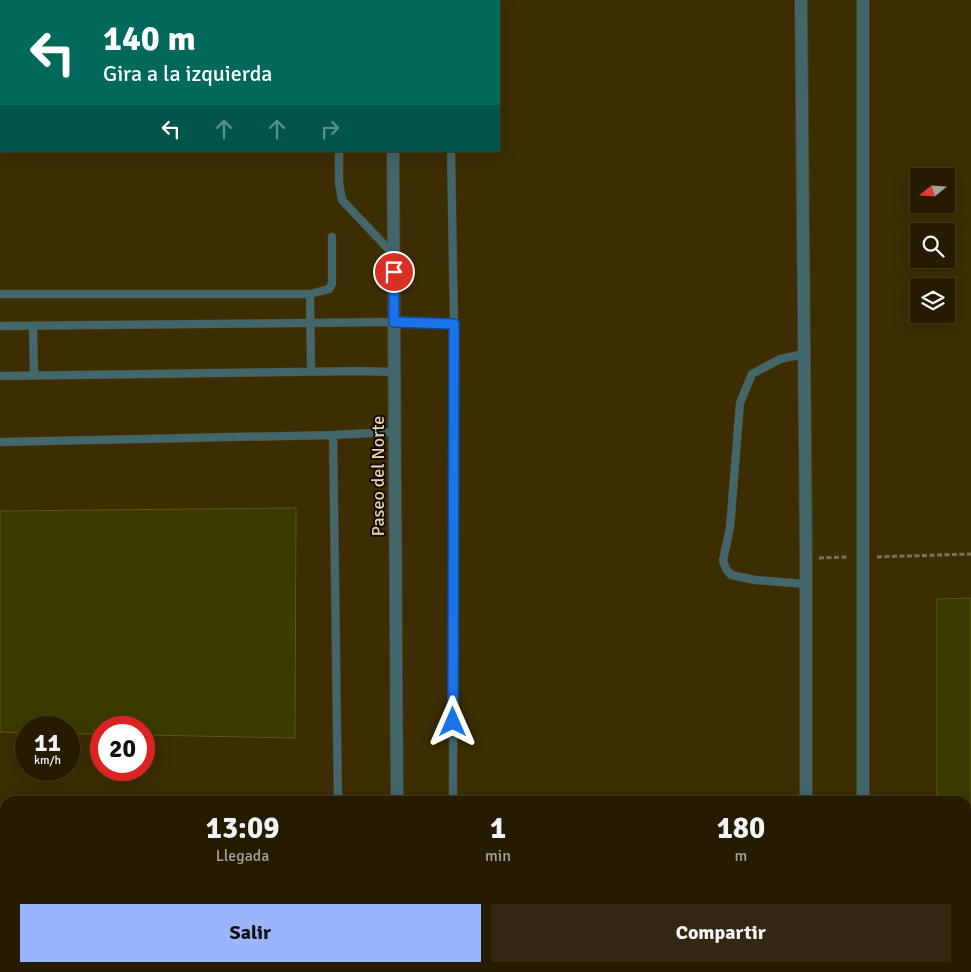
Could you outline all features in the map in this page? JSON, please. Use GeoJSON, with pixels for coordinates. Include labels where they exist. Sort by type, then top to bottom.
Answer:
{"type":"FeatureCollection","features":[{"type":"Feature","properties":{"kind":"street"},"geometry":{"type":"LineString","coordinates":[[801,0],[806,558],[806,796]]}},
{"type":"Feature","properties":{"kind":"street"},"geometry":{"type":"LineString","coordinates":[[863,0],[863,796]]}},
{"type":"Feature","properties":{"kind":"street","name":"Paseo del Norte"},"geometry":{"type":"LineString","coordinates":[[393,152],[397,796]]}},
{"type":"Feature","properties":{"kind":"lane"},"geometry":{"type":"LineString","coordinates":[[339,152],[339,183],[342,200],[394,256]]}},
{"type":"Feature","properties":{"kind":"lane"},"geometry":{"type":"LineString","coordinates":[[451,152],[454,324],[453,796]]}},
{"type":"Feature","properties":{"kind":"lane"},"geometry":{"type":"LineString","coordinates":[[0,294],[310,294],[328,289],[332,284],[332,237]]}},
{"type":"Feature","properties":{"kind":"lane"},"geometry":{"type":"LineString","coordinates":[[310,294],[311,372]]}},
{"type":"Feature","properties":{"kind":"lane"},"geometry":{"type":"LineString","coordinates":[[0,326],[394,322],[454,324]]}},
{"type":"Feature","properties":{"kind":"lane"},"geometry":{"type":"LineString","coordinates":[[33,326],[34,375]]}},
{"type":"Feature","properties":{"kind":"lane"},"geometry":{"type":"LineString","coordinates":[[804,354],[780,359],[752,374],[746,387],[740,403],[730,528],[723,560],[726,569],[731,575],[755,580],[805,584]]}},
{"type":"Feature","properties":{"kind":"lane"},"geometry":{"type":"LineString","coordinates":[[0,376],[395,372]]}},
{"type":"Feature","properties":{"kind":"lane"},"geometry":{"type":"LineString","coordinates":[[0,442],[395,432]]}},
{"type":"Feature","properties":{"kind":"lane"},"geometry":{"type":"LineString","coordinates":[[333,435],[338,796]]}},
{"type":"Feature","properties":{"kind":"path"},"geometry":{"type":"LineString","coordinates":[[806,558],[971,554]]}},
{"type":"Feature","properties":{"kind":"shaded area"},"geometry":{"type":"Polygon","coordinates":[[[500,0],[971,0],[971,796],[0,796],[0,152],[500,152],[500,0]]]}},
{"type":"Feature","properties":{"kind":"building"},"geometry":{"type":"Polygon","coordinates":[[[296,508],[295,738],[155,735],[155,716],[90,716],[90,734],[80,734],[80,716],[15,716],[15,733],[0,732],[0,511],[296,508]]]}},
{"type":"Feature","properties":{"kind":"building"},"geometry":{"type":"Polygon","coordinates":[[[971,598],[971,796],[937,796],[937,599],[971,598]]]}},
{"type":"Feature","properties":{"kind":"route"},"geometry":{"type":"LineString","coordinates":[[394,272],[394,322],[454,324],[453,722]]}}]}
